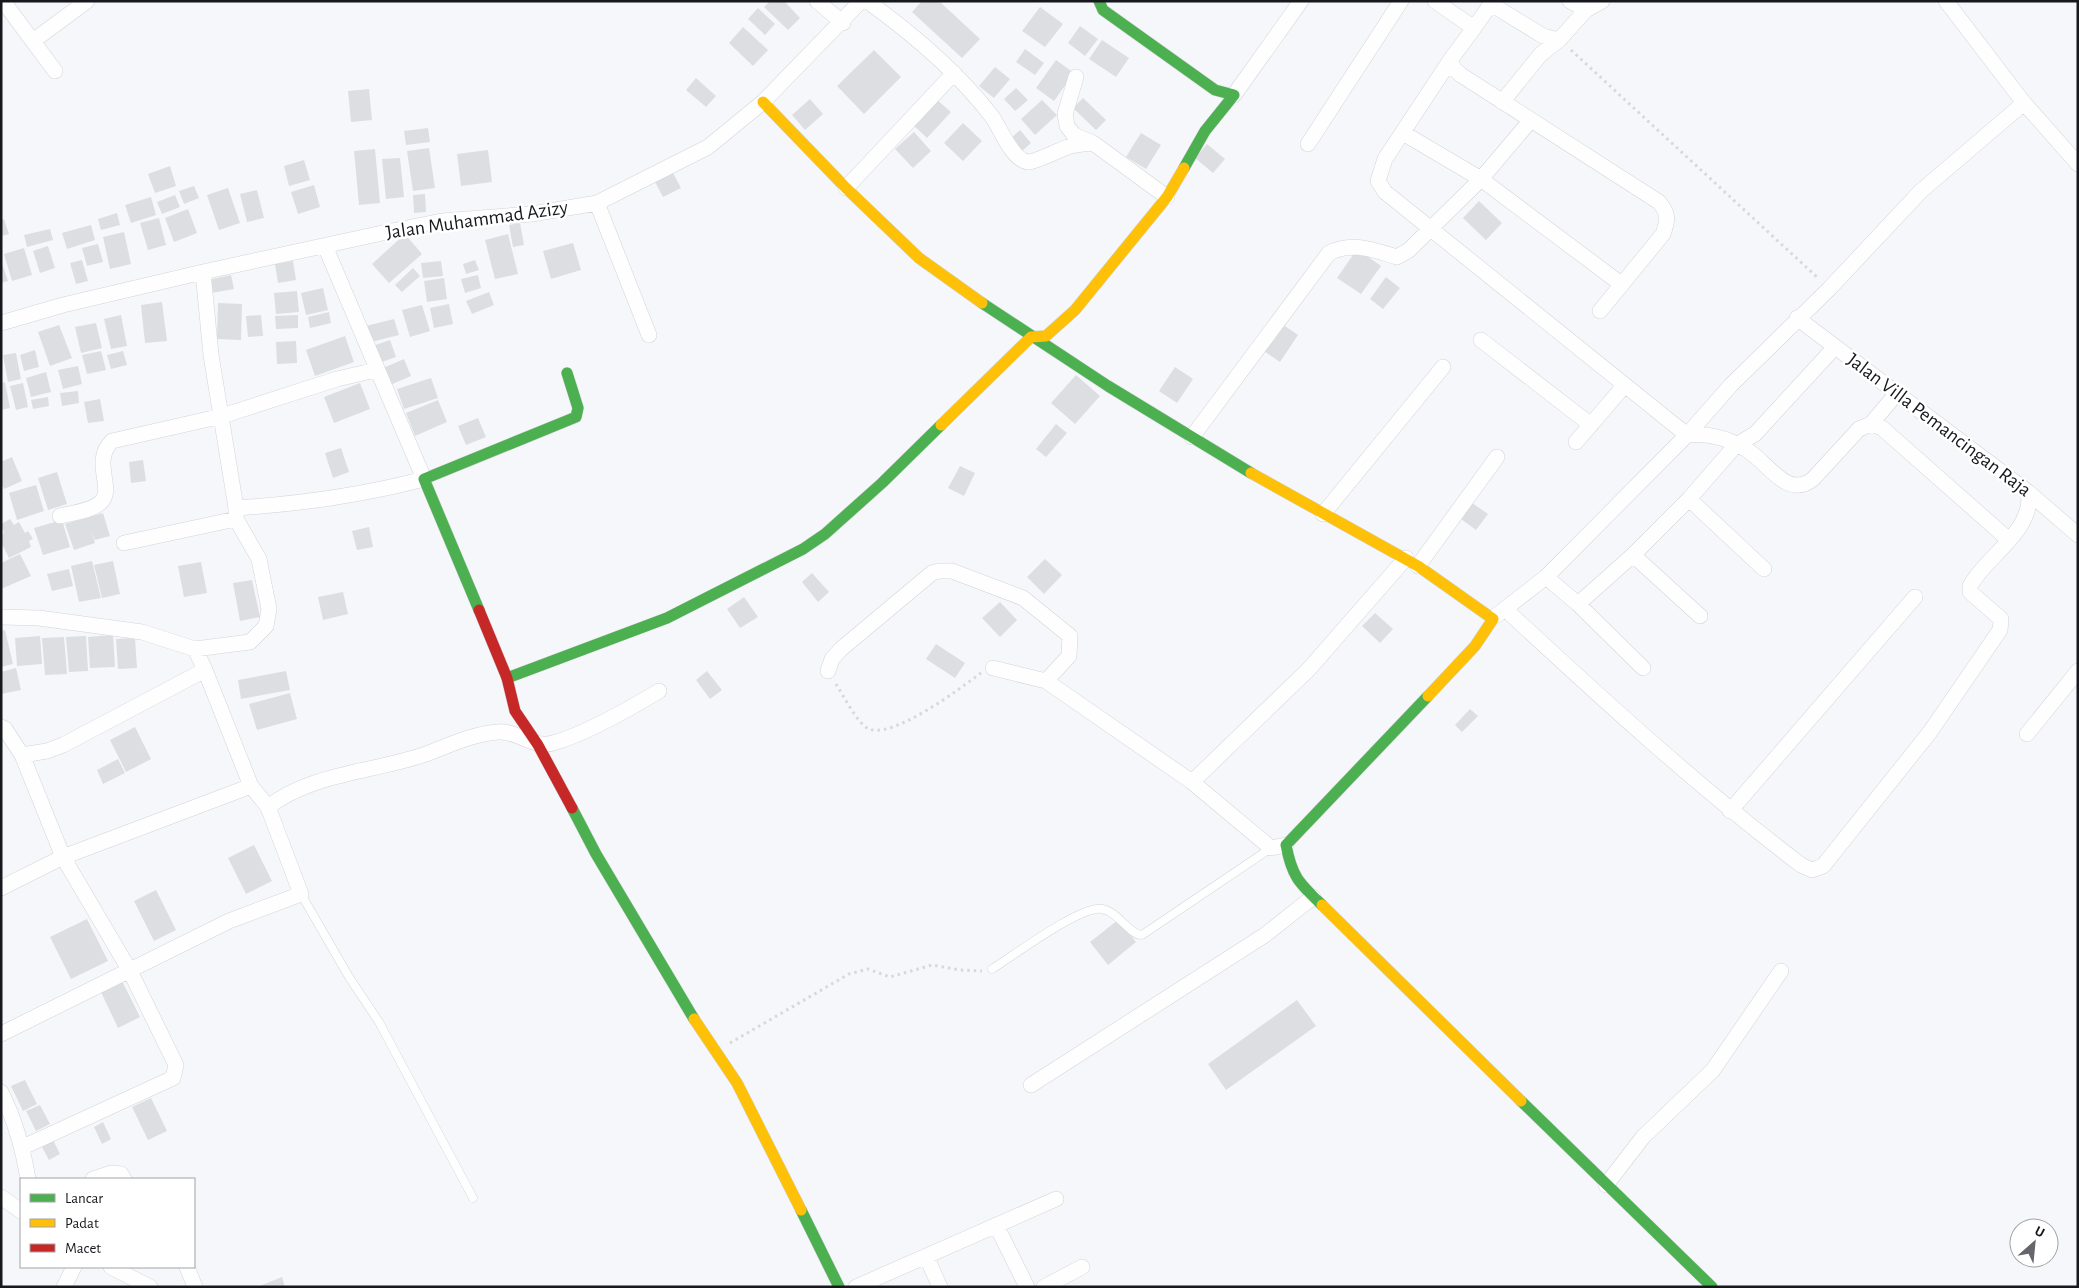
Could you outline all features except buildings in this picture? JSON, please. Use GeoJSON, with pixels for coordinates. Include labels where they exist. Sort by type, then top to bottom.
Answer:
{"type":"FeatureCollection","features":[{"type":"Feature","properties":{"kind":"street"},"geometry":{"type":"LineString","coordinates":[[3,1],[55,71]]}},
{"type":"Feature","properties":{"kind":"street"},"geometry":{"type":"LineString","coordinates":[[33,41],[87,1]]}},
{"type":"Feature","properties":{"kind":"street"},"geometry":{"type":"LineString","coordinates":[[817,1],[843,22]]}},
{"type":"Feature","properties":{"kind":"street","name":"Jalan Muhammad Azizy"},"geometry":{"type":"LineString","coordinates":[[1,323],[63,305],[203,272],[442,221],[532,214],[597,203],[708,147],[763,102],[843,22],[861,1]]}},
{"type":"Feature","properties":{"kind":"street"},"geometry":{"type":"LineString","coordinates":[[867,1],[900,25],[954,73],[994,120],[1004,139],[1023,160],[1031,161],[1073,145],[1093,143]]}},
{"type":"Feature","properties":{"kind":"street"},"geometry":{"type":"LineString","coordinates":[[1098,1],[1103,10],[1215,90],[1234,95]]}},
{"type":"Feature","properties":{"kind":"street"},"geometry":{"type":"LineString","coordinates":[[507,678],[667,618],[802,550],[825,534],[882,483],[1031,337],[1046,336],[1075,310],[1167,197],[1205,131],[1234,95],[1301,1]]}},
{"type":"Feature","properties":{"kind":"street"},"geometry":{"type":"LineString","coordinates":[[1308,144],[1401,1]]}},
{"type":"Feature","properties":{"kind":"street"},"geometry":{"type":"LineString","coordinates":[[1435,1],[1474,28]]}},
{"type":"Feature","properties":{"kind":"street"},"geometry":{"type":"LineString","coordinates":[[1570,1],[1586,10]]}},
{"type":"Feature","properties":{"kind":"street"},"geometry":{"type":"LineString","coordinates":[[1502,102],[1542,54],[1559,40],[1586,10],[1602,1]]}},
{"type":"Feature","properties":{"kind":"street"},"geometry":{"type":"LineString","coordinates":[[1946,1],[2024,103],[2078,164]]}},
{"type":"Feature","properties":{"kind":"street"},"geometry":{"type":"LineString","coordinates":[[1559,40],[1543,36],[1492,3],[1451,59],[1385,159],[1378,181],[1385,192],[1687,435],[1712,435],[1736,445],[1750,452],[1784,481],[1796,487],[1804,486],[1859,430],[1871,424],[1897,393]]}},
{"type":"Feature","properties":{"kind":"street"},"geometry":{"type":"LineString","coordinates":[[1451,59],[1453,68],[1461,75],[1659,202],[1667,211],[1668,220],[1663,234],[1600,310]]}},
{"type":"Feature","properties":{"kind":"street"},"geometry":{"type":"LineString","coordinates":[[846,188],[954,73]]}},
{"type":"Feature","properties":{"kind":"street"},"geometry":{"type":"LineString","coordinates":[[1076,77],[1065,114],[1067,126],[1074,135],[1093,143],[1167,197]]}},
{"type":"Feature","properties":{"kind":"street"},"geometry":{"type":"LineString","coordinates":[[763,102],[846,188],[919,258],[1031,337],[1192,437],[1323,514],[1412,562],[1499,614],[1730,811],[1801,865],[1812,870],[1823,866],[1930,732],[2000,630],[2001,619],[1970,592],[1970,586],[2009,540],[2026,514],[2029,498],[2028,492]]}},
{"type":"Feature","properties":{"kind":"street"},"geometry":{"type":"LineString","coordinates":[[1278,846],[1475,646],[1499,614],[1546,576],[1687,435],[1731,385],[1829,288],[1921,191],[2024,103]]}},
{"type":"Feature","properties":{"kind":"street"},"geometry":{"type":"LineString","coordinates":[[1192,437],[1329,252],[1341,247],[1355,246],[1397,257],[1409,250],[1481,179],[1531,120]]}},
{"type":"Feature","properties":{"kind":"street"},"geometry":{"type":"LineString","coordinates":[[1403,133],[1481,179],[1621,284]]}},
{"type":"Feature","properties":{"kind":"street"},"geometry":{"type":"LineString","coordinates":[[597,203],[649,335]]}},
{"type":"Feature","properties":{"kind":"street"},"geometry":{"type":"LineString","coordinates":[[324,246],[507,678],[515,712],[538,745],[596,854],[680,998],[737,1083],[839,1287]]}},
{"type":"Feature","properties":{"kind":"street"},"geometry":{"type":"LineString","coordinates":[[1,617],[39,618],[142,632],[195,649],[250,642],[266,626],[269,609],[259,560],[236,514],[211,355],[203,272]]}},
{"type":"Feature","properties":{"kind":"street","name":"Jalan Villa Pemancingan Raja"},"geometry":{"type":"LineString","coordinates":[[1797,318],[2028,492],[2078,535]]}},
{"type":"Feature","properties":{"kind":"street"},"geometry":{"type":"LineString","coordinates":[[1481,340],[1591,425]]}},
{"type":"Feature","properties":{"kind":"street"},"geometry":{"type":"LineString","coordinates":[[1578,604],[1633,555],[1689,499],[1736,445],[1755,434],[1835,347]]}},
{"type":"Feature","properties":{"kind":"street"},"geometry":{"type":"LineString","coordinates":[[1323,514],[1443,367]]}},
{"type":"Feature","properties":{"kind":"street"},"geometry":{"type":"LineString","coordinates":[[60,516],[100,502],[106,494],[102,457],[106,447],[112,441],[222,416],[338,379],[376,370]]}},
{"type":"Feature","properties":{"kind":"street"},"geometry":{"type":"LineString","coordinates":[[124,543],[236,514],[387,489],[424,479],[576,417],[578,408],[567,373]]}},
{"type":"Feature","properties":{"kind":"street"},"geometry":{"type":"LineString","coordinates":[[1576,442],[1624,386]]}},
{"type":"Feature","properties":{"kind":"street"},"geometry":{"type":"LineString","coordinates":[[1871,424],[1882,428],[2009,540]]}},
{"type":"Feature","properties":{"kind":"street"},"geometry":{"type":"LineString","coordinates":[[1192,782],[1309,669],[1412,562],[1497,457]]}},
{"type":"Feature","properties":{"kind":"street"},"geometry":{"type":"LineString","coordinates":[[1689,499],[1764,569]]}},
{"type":"Feature","properties":{"kind":"street"},"geometry":{"type":"LineString","coordinates":[[1633,555],[1700,616]]}},
{"type":"Feature","properties":{"kind":"street"},"geometry":{"type":"LineString","coordinates":[[828,671],[832,659],[841,649],[932,573],[939,571],[952,572],[1023,598],[1070,636],[1069,656],[1046,681]]}},
{"type":"Feature","properties":{"kind":"street"},"geometry":{"type":"LineString","coordinates":[[1546,576],[1644,668]]}},
{"type":"Feature","properties":{"kind":"street"},"geometry":{"type":"LineString","coordinates":[[1730,811],[1916,598]]}},
{"type":"Feature","properties":{"kind":"street"},"geometry":{"type":"LineString","coordinates":[[1,1034],[229,921],[301,894],[268,807],[251,786],[195,649]]}},
{"type":"Feature","properties":{"kind":"street"},"geometry":{"type":"LineString","coordinates":[[993,668],[1046,681],[1192,782],[1278,846],[1299,883],[1712,1287]]}},
{"type":"Feature","properties":{"kind":"street"},"geometry":{"type":"LineString","coordinates":[[22,755],[47,751],[64,745],[205,670]]}},
{"type":"Feature","properties":{"kind":"street"},"geometry":{"type":"LineString","coordinates":[[2028,734],[2078,672]]}},
{"type":"Feature","properties":{"kind":"street"},"geometry":{"type":"LineString","coordinates":[[268,807],[289,793],[333,778],[425,754],[477,735],[502,731],[538,745],[552,744],[625,711],[659,691]]}},
{"type":"Feature","properties":{"kind":"street"},"geometry":{"type":"LineString","coordinates":[[502,731],[515,712]]}},
{"type":"Feature","properties":{"kind":"street"},"geometry":{"type":"LineString","coordinates":[[1,727],[5,728],[22,755],[63,857],[130,971],[176,1065],[173,1078],[23,1147]]}},
{"type":"Feature","properties":{"kind":"street"},"geometry":{"type":"LineString","coordinates":[[1,888],[63,857],[251,786]]}},
{"type":"Feature","properties":{"kind":"street"},"geometry":{"type":"LineString","coordinates":[[1031,1085],[1257,940],[1314,897]]}},
{"type":"Feature","properties":{"kind":"street"},"geometry":{"type":"LineString","coordinates":[[1606,1185],[1643,1137],[1712,1070],[1781,971]]}},
{"type":"Feature","properties":{"kind":"street"},"geometry":{"type":"LineString","coordinates":[[1,1092],[12,1114],[23,1147],[28,1178]]}},
{"type":"Feature","properties":{"kind":"street"},"geometry":{"type":"LineString","coordinates":[[96,1178],[111,1173],[121,1174],[123,1178]]}},
{"type":"Feature","properties":{"kind":"street"},"geometry":{"type":"LineString","coordinates":[[1,1198],[20,1210]]}},
{"type":"Feature","properties":{"kind":"street"},"geometry":{"type":"LineString","coordinates":[[856,1287],[1056,1200]]}},
{"type":"Feature","properties":{"kind":"street"},"geometry":{"type":"LineString","coordinates":[[996,1226],[1027,1287]]}},
{"type":"Feature","properties":{"kind":"street"},"geometry":{"type":"LineString","coordinates":[[926,1256],[940,1287]]}},
{"type":"Feature","properties":{"kind":"street"},"geometry":{"type":"LineString","coordinates":[[1044,1287],[1082,1267]]}},
{"type":"Feature","properties":{"kind":"street"},"geometry":{"type":"LineString","coordinates":[[64,1287],[74,1268]]}},
{"type":"Feature","properties":{"kind":"street"},"geometry":{"type":"LineString","coordinates":[[113,1268],[150,1287]]}},
{"type":"Feature","properties":{"kind":"street"},"geometry":{"type":"LineString","coordinates":[[187,1268],[195,1287]]}},
{"type":"Feature","properties":{"kind":"lane"},"geometry":{"type":"LineString","coordinates":[[992,969],[1069,919],[1091,909],[1102,909],[1116,915],[1134,933],[1142,935],[1278,846]]}},
{"type":"Feature","properties":{"kind":"lane"},"geometry":{"type":"LineString","coordinates":[[301,894],[349,978],[380,1022],[473,1198]]}},
{"type":"Feature","properties":{"kind":"path"},"geometry":{"type":"LineString","coordinates":[[1559,40],[1829,288]]}},
{"type":"Feature","properties":{"kind":"path"},"geometry":{"type":"LineString","coordinates":[[828,671],[862,723],[874,730],[888,729],[947,699],[980,673],[993,668]]}},
{"type":"Feature","properties":{"kind":"path"},"geometry":{"type":"LineString","coordinates":[[716,1051],[849,974],[868,969],[890,977],[932,966],[978,972],[992,969]]}},
{"type":"Feature","properties":{"kind":"traffic: fast"},"geometry":{"type":"LineString","coordinates":[[1099,1],[1103,10],[1215,90],[1234,95],[1205,131],[1184,168]]}},
{"type":"Feature","properties":{"kind":"traffic: fast"},"geometry":{"type":"LineString","coordinates":[[982,303],[1108,386],[1251,473]]}},
{"type":"Feature","properties":{"kind":"traffic: fast"},"geometry":{"type":"LineString","coordinates":[[479,610],[424,479],[576,417],[578,408],[567,373]]}},
{"type":"Feature","properties":{"kind":"traffic: fast"},"geometry":{"type":"LineString","coordinates":[[507,678],[667,618],[803,549],[825,534],[882,483],[941,425]]}},
{"type":"Feature","properties":{"kind":"traffic: fast"},"geometry":{"type":"LineString","coordinates":[[1322,905],[1298,879],[1291,865],[1286,845],[1428,696]]}},
{"type":"Feature","properties":{"kind":"traffic: fast"},"geometry":{"type":"LineString","coordinates":[[572,808],[596,854],[694,1019]]}},
{"type":"Feature","properties":{"kind":"traffic: fast"},"geometry":{"type":"LineString","coordinates":[[1521,1101],[1712,1287]]}},
{"type":"Feature","properties":{"kind":"traffic: fast"},"geometry":{"type":"LineString","coordinates":[[801,1210],[839,1287]]}},
{"type":"Feature","properties":{"kind":"traffic: slow"},"geometry":{"type":"LineString","coordinates":[[763,102],[846,188],[919,258],[982,303]]}},
{"type":"Feature","properties":{"kind":"traffic: slow"},"geometry":{"type":"LineString","coordinates":[[941,425],[1031,337],[1046,336],[1075,310],[1167,197],[1184,168]]}},
{"type":"Feature","properties":{"kind":"traffic: slow"},"geometry":{"type":"LineString","coordinates":[[1251,473],[1418,566],[1493,619],[1475,646],[1428,696]]}},
{"type":"Feature","properties":{"kind":"traffic: slow"},"geometry":{"type":"LineString","coordinates":[[1322,905],[1521,1101]]}},
{"type":"Feature","properties":{"kind":"traffic: slow"},"geometry":{"type":"LineString","coordinates":[[694,1019],[737,1083],[801,1210]]}},
{"type":"Feature","properties":{"kind":"traffic: jam"},"geometry":{"type":"LineString","coordinates":[[479,610],[507,678],[515,711],[538,745],[572,808]]}}]}
